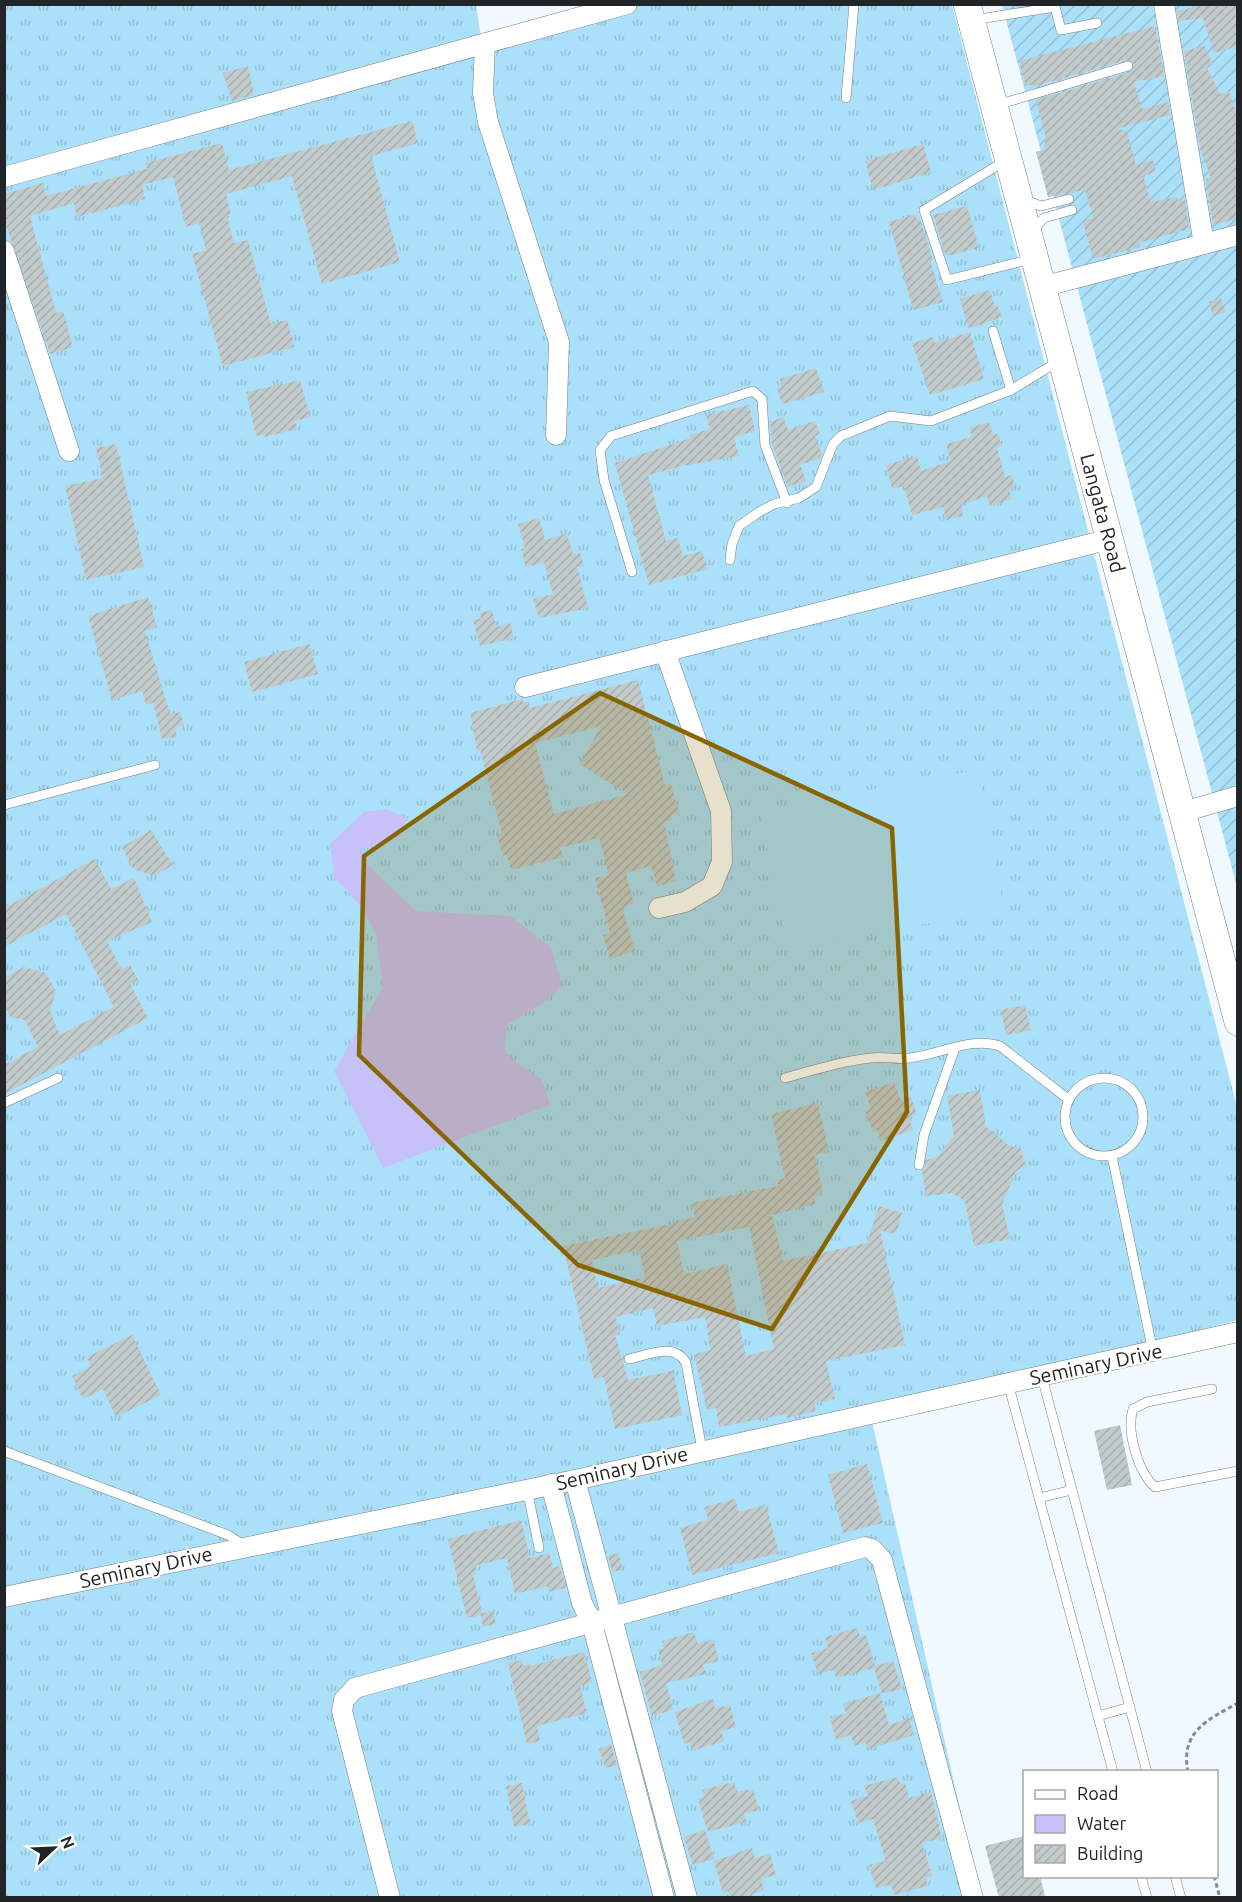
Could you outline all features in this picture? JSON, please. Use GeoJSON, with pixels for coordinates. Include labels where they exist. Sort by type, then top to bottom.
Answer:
{"type":"FeatureCollection","features":[{"type":"Feature","properties":{"kind":"main road","name":"Langata Road"},"geometry":{"type":"LineString","coordinates":[[969,12],[1238,1022]]}},
{"type":"Feature","properties":{"kind":"street"},"geometry":{"type":"LineString","coordinates":[[4,177],[627,4]]}},
{"type":"Feature","properties":{"kind":"street"},"geometry":{"type":"LineString","coordinates":[[1165,5],[1204,244]]}},
{"type":"Feature","properties":{"kind":"street"},"geometry":{"type":"LineString","coordinates":[[485,44],[483,93],[488,122],[559,342],[556,435]]}},
{"type":"Feature","properties":{"kind":"street"},"geometry":{"type":"LineString","coordinates":[[1042,287],[1238,235]]}},
{"type":"Feature","properties":{"kind":"street"},"geometry":{"type":"LineString","coordinates":[[4,251],[69,451]]}},
{"type":"Feature","properties":{"kind":"street"},"geometry":{"type":"LineString","coordinates":[[525,687],[1110,539]]}},
{"type":"Feature","properties":{"kind":"street"},"geometry":{"type":"LineString","coordinates":[[659,908],[685,902],[712,886],[722,862],[721,811],[665,651]]}},
{"type":"Feature","properties":{"kind":"street"},"geometry":{"type":"LineString","coordinates":[[1183,812],[1238,795]]}},
{"type":"Feature","properties":{"kind":"street","name":"Seminary Drive"},"geometry":{"type":"LineString","coordinates":[[4,1597],[575,1479],[1238,1332]]}},
{"type":"Feature","properties":{"kind":"street"},"geometry":{"type":"LineString","coordinates":[[575,1479],[687,1898]]}},
{"type":"Feature","properties":{"kind":"street"},"geometry":{"type":"LineString","coordinates":[[551,1484],[582,1602],[592,1623],[664,1898]]}},
{"type":"Feature","properties":{"kind":"street"},"geometry":{"type":"LineString","coordinates":[[390,1898],[342,1712],[349,1693],[355,1688],[613,1618],[856,1547],[872,1549],[882,1560],[973,1898]]}},
{"type":"Feature","properties":{"kind":"lane"},"geometry":{"type":"LineString","coordinates":[[846,98],[854,4]]}},
{"type":"Feature","properties":{"kind":"lane"},"geometry":{"type":"LineString","coordinates":[[969,12],[1055,7],[1061,30],[1097,23]]}},
{"type":"Feature","properties":{"kind":"lane"},"geometry":{"type":"LineString","coordinates":[[994,106],[1128,66]]}},
{"type":"Feature","properties":{"kind":"lane"},"geometry":{"type":"LineString","coordinates":[[1008,159],[924,210],[947,280],[1031,247],[1044,218],[1072,210]]}},
{"type":"Feature","properties":{"kind":"lane"},"geometry":{"type":"LineString","coordinates":[[1018,197],[1041,206],[1069,199]]}},
{"type":"Feature","properties":{"kind":"lane"},"geometry":{"type":"LineString","coordinates":[[993,332],[1011,390]]}},
{"type":"Feature","properties":{"kind":"lane"},"geometry":{"type":"LineString","coordinates":[[730,560],[732,544],[739,526],[748,517],[774,504],[787,503],[800,498],[816,487],[833,444],[842,436],[890,416],[931,421],[1011,390],[1061,359]]}},
{"type":"Feature","properties":{"kind":"lane"},"geometry":{"type":"LineString","coordinates":[[632,572],[604,480],[600,450],[611,436],[753,391],[762,399],[765,445],[787,503]]}},
{"type":"Feature","properties":{"kind":"lane"},"geometry":{"type":"LineString","coordinates":[[4,805],[155,765]]}},
{"type":"Feature","properties":{"kind":"lane"},"geometry":{"type":"LineString","coordinates":[[785,1078],[834,1064],[874,1057],[908,1059],[972,1044],[991,1043],[1000,1046],[1068,1099]]}},
{"type":"Feature","properties":{"kind":"lane"},"geometry":{"type":"LineString","coordinates":[[919,1165],[924,1135],[955,1048]]}},
{"type":"Feature","properties":{"kind":"lane"},"geometry":{"type":"LineString","coordinates":[[1104,1077],[1118,1079],[1131,1087],[1142,1105],[1143,1127],[1131,1145],[1112,1156],[1098,1156],[1084,1151],[1073,1141],[1066,1128],[1065,1113],[1068,1099],[1077,1087],[1089,1079],[1104,1077]]}},
{"type":"Feature","properties":{"kind":"lane"},"geometry":{"type":"LineString","coordinates":[[4,1103],[58,1078]]}},
{"type":"Feature","properties":{"kind":"lane"},"geometry":{"type":"LineString","coordinates":[[1112,1156],[1153,1352]]}},
{"type":"Feature","properties":{"kind":"lane"},"geometry":{"type":"LineString","coordinates":[[629,1359],[674,1350],[681,1354],[686,1363],[702,1450]]}},
{"type":"Feature","properties":{"kind":"lane"},"geometry":{"type":"LineString","coordinates":[[1042,1377],[1146,1770]]}},
{"type":"Feature","properties":{"kind":"lane"},"geometry":{"type":"LineString","coordinates":[[1007,1382],[1112,1770]]}},
{"type":"Feature","properties":{"kind":"lane"},"geometry":{"type":"LineString","coordinates":[[1212,1389],[1147,1402],[1133,1409],[1129,1421],[1137,1453],[1149,1481],[1155,1487],[1166,1487],[1238,1471]]}},
{"type":"Feature","properties":{"kind":"lane"},"geometry":{"type":"LineString","coordinates":[[4,1451],[228,1536],[245,1547]]}},
{"type":"Feature","properties":{"kind":"lane"},"geometry":{"type":"LineString","coordinates":[[527,1489],[539,1548]]}},
{"type":"Feature","properties":{"kind":"lane"},"geometry":{"type":"LineString","coordinates":[[1039,1498],[1072,1490]]}},
{"type":"Feature","properties":{"kind":"lane"},"geometry":{"type":"LineString","coordinates":[[1098,1716],[1130,1707]]}},
{"type":"Feature","properties":{"kind":"lane"},"geometry":{"type":"LineString","coordinates":[[1142,1878],[1147,1898]]}},
{"type":"Feature","properties":{"kind":"lane"},"geometry":{"type":"LineString","coordinates":[[1176,1878],[1181,1898]]}},
{"type":"Feature","properties":{"kind":"path"},"geometry":{"type":"LineString","coordinates":[[1188,1770],[1186,1759],[1188,1743],[1195,1731],[1238,1703]]}},
{"type":"Feature","properties":{"kind":"path"},"geometry":{"type":"LineString","coordinates":[[1215,1878],[1220,1898]]}},
{"type":"Feature","properties":{"kind":"highlighted area"},"geometry":{"type":"Polygon","coordinates":[[[600,693],[892,828],[907,1112],[772,1329],[578,1265],[359,1055],[364,856],[600,693]]]}},
{"type":"Feature","properties":{"kind":"green space"},"geometry":{"type":"Polygon","coordinates":[[[5,5],[476,5],[482,44],[628,5],[952,5],[1238,1111],[1237,1320],[872,1421],[980,1897],[5,1898],[5,5]]]}},
{"type":"Feature","properties":{"kind":"green space"},"geometry":{"type":"Polygon","coordinates":[[[1002,5],[1237,5],[1237,887],[1002,5]]]}},
{"type":"Feature","properties":{"kind":"green space"},"geometry":{"type":"Polygon","coordinates":[[[977,770],[1004,909],[787,950],[760,811],[977,770]]]}},
{"type":"Feature","properties":{"kind":"water"},"geometry":{"type":"Polygon","coordinates":[[[386,809],[408,818],[394,839],[362,849],[369,866],[416,911],[510,916],[551,947],[562,986],[542,1004],[508,1024],[504,1048],[515,1062],[542,1079],[550,1105],[383,1168],[334,1071],[383,987],[376,933],[359,904],[334,877],[330,844],[364,812],[386,809]]]}},
{"type":"Feature","properties":{"kind":"building"},"geometry":{"type":"Polygon","coordinates":[[[1209,4],[1238,4],[1238,46],[1214,53],[1203,18],[1179,21],[1177,11],[1209,4]]]}},
{"type":"Feature","properties":{"kind":"building"},"geometry":{"type":"Polygon","coordinates":[[[1155,26],[1164,76],[1134,82],[1142,109],[1168,102],[1170,115],[1116,129],[1127,131],[1136,165],[1153,160],[1156,172],[1143,176],[1151,202],[1177,197],[1178,201],[1185,200],[1189,229],[1139,243],[1140,247],[1093,259],[1083,221],[1093,218],[1085,190],[1048,197],[1036,152],[1044,149],[1046,138],[1036,100],[1130,72],[1134,64],[1126,60],[1033,87],[1032,85],[1026,86],[1019,61],[1155,26]]]}},
{"type":"Feature","properties":{"kind":"building"},"geometry":{"type":"Polygon","coordinates":[[[1205,46],[1213,64],[1206,66],[1220,94],[1229,92],[1238,118],[1238,219],[1213,225],[1206,179],[1211,178],[1200,147],[1184,51],[1205,46]]]}},
{"type":"Feature","properties":{"kind":"building"},"geometry":{"type":"Polygon","coordinates":[[[248,66],[254,95],[232,101],[223,73],[248,66]]]}},
{"type":"Feature","properties":{"kind":"building"},"geometry":{"type":"Polygon","coordinates":[[[412,121],[418,143],[371,156],[400,262],[322,284],[292,176],[226,194],[231,214],[227,216],[234,243],[248,240],[271,324],[287,320],[294,347],[223,366],[192,254],[206,250],[199,223],[186,227],[173,177],[142,185],[145,199],[77,217],[74,203],[30,216],[56,313],[63,311],[72,344],[71,348],[50,354],[4,219],[4,194],[43,183],[46,196],[147,169],[145,163],[222,143],[229,170],[412,121]]]}},
{"type":"Feature","properties":{"kind":"building"},"geometry":{"type":"Polygon","coordinates":[[[923,144],[931,172],[873,190],[865,161],[923,144]]]}},
{"type":"Feature","properties":{"kind":"building"},"geometry":{"type":"Polygon","coordinates":[[[967,206],[979,248],[946,256],[933,215],[967,206]]]}},
{"type":"Feature","properties":{"kind":"building"},"geometry":{"type":"Polygon","coordinates":[[[915,214],[917,220],[920,219],[943,302],[913,310],[889,222],[915,214]]]}},
{"type":"Feature","properties":{"kind":"building"},"geometry":{"type":"Polygon","coordinates":[[[990,290],[995,306],[997,305],[1002,317],[969,329],[960,299],[990,290]]]}},
{"type":"Feature","properties":{"kind":"building"},"geometry":{"type":"Polygon","coordinates":[[[1221,298],[1226,312],[1213,316],[1209,302],[1221,298]]]}},
{"type":"Feature","properties":{"kind":"building"},"geometry":{"type":"Polygon","coordinates":[[[970,332],[984,379],[930,395],[912,343],[933,337],[935,343],[970,332]]]}},
{"type":"Feature","properties":{"kind":"building"},"geometry":{"type":"Polygon","coordinates":[[[816,368],[824,392],[782,404],[777,388],[782,387],[780,379],[816,368]]]}},
{"type":"Feature","properties":{"kind":"building"},"geometry":{"type":"Polygon","coordinates":[[[300,380],[310,417],[295,421],[297,429],[265,437],[265,434],[256,436],[246,392],[300,380]]]}},
{"type":"Feature","properties":{"kind":"building"},"geometry":{"type":"Polygon","coordinates":[[[749,405],[755,431],[734,437],[739,456],[682,466],[648,475],[666,541],[678,538],[683,556],[702,551],[707,569],[649,585],[615,463],[691,438],[690,435],[710,429],[706,415],[749,405]]]}},
{"type":"Feature","properties":{"kind":"building"},"geometry":{"type":"Polygon","coordinates":[[[783,417],[788,430],[815,421],[820,434],[815,436],[822,454],[820,458],[800,465],[806,481],[788,487],[772,444],[770,422],[783,417]]]}},
{"type":"Feature","properties":{"kind":"building"},"geometry":{"type":"Polygon","coordinates":[[[989,422],[993,435],[998,434],[1002,446],[997,448],[1005,477],[1012,475],[1015,488],[1009,490],[1012,499],[990,506],[987,496],[961,505],[963,516],[946,520],[943,507],[912,515],[904,486],[892,489],[886,465],[917,456],[921,471],[951,461],[946,444],[972,437],[970,428],[989,422]]]}},
{"type":"Feature","properties":{"kind":"building"},"geometry":{"type":"Polygon","coordinates":[[[116,444],[144,567],[86,580],[65,486],[103,478],[96,448],[116,444]]]}},
{"type":"Feature","properties":{"kind":"building"},"geometry":{"type":"Polygon","coordinates":[[[539,518],[545,540],[567,534],[573,554],[580,552],[584,566],[577,567],[588,608],[539,618],[533,599],[553,594],[544,562],[526,567],[521,549],[525,548],[518,524],[539,518]]]}},
{"type":"Feature","properties":{"kind":"building"},"geometry":{"type":"Polygon","coordinates":[[[148,597],[157,627],[145,631],[170,714],[180,712],[184,725],[175,727],[177,737],[162,739],[153,703],[146,705],[142,691],[112,700],[88,616],[148,597]]]}},
{"type":"Feature","properties":{"kind":"building"},"geometry":{"type":"Polygon","coordinates":[[[492,610],[496,627],[510,623],[514,638],[480,646],[473,620],[481,618],[480,613],[492,610]]]}},
{"type":"Feature","properties":{"kind":"building"},"geometry":{"type":"Polygon","coordinates":[[[309,644],[318,674],[252,692],[244,662],[309,644]]]}},
{"type":"Feature","properties":{"kind":"building"},"geometry":{"type":"Polygon","coordinates":[[[638,680],[665,785],[671,784],[679,813],[671,815],[672,820],[664,822],[676,881],[657,886],[651,866],[626,873],[634,904],[622,907],[635,951],[610,959],[603,935],[610,933],[595,878],[609,875],[599,838],[560,848],[563,857],[511,870],[507,855],[503,856],[497,835],[502,833],[480,750],[477,751],[470,713],[522,699],[523,702],[528,701],[530,708],[638,680]],[[601,726],[535,743],[554,814],[628,794],[579,764],[601,726]]]}},
{"type":"Feature","properties":{"kind":"building"},"geometry":{"type":"Polygon","coordinates":[[[151,830],[173,865],[155,876],[133,869],[122,847],[151,830]]]}},
{"type":"Feature","properties":{"kind":"building"},"geometry":{"type":"Polygon","coordinates":[[[95,859],[111,889],[134,878],[152,922],[107,941],[121,969],[130,965],[138,980],[130,984],[148,1018],[4,1094],[4,1065],[38,1047],[25,1020],[10,1017],[4,1005],[6,977],[24,967],[46,973],[56,992],[50,1011],[60,1035],[114,1007],[66,914],[4,947],[4,908],[95,859]]]}},
{"type":"Feature","properties":{"kind":"building"},"geometry":{"type":"Polygon","coordinates":[[[1025,1005],[1031,1030],[1006,1035],[1001,1010],[1025,1005]]]}},
{"type":"Feature","properties":{"kind":"building"},"geometry":{"type":"Polygon","coordinates":[[[894,1082],[901,1101],[911,1097],[917,1115],[909,1118],[913,1130],[881,1141],[877,1130],[873,1132],[865,1111],[871,1109],[865,1092],[894,1082]]]}},
{"type":"Feature","properties":{"kind":"building"},"geometry":{"type":"Polygon","coordinates":[[[980,1090],[986,1127],[1011,1147],[1020,1147],[1026,1166],[1016,1171],[1002,1204],[1010,1239],[974,1246],[965,1201],[952,1193],[926,1196],[922,1171],[927,1160],[937,1157],[954,1135],[947,1096],[980,1090]]]}},
{"type":"Feature","properties":{"kind":"building"},"geometry":{"type":"Polygon","coordinates":[[[818,1103],[829,1152],[815,1155],[823,1193],[813,1195],[816,1204],[772,1215],[783,1261],[867,1243],[879,1206],[902,1213],[897,1231],[893,1234],[880,1230],[905,1345],[826,1361],[835,1399],[814,1403],[816,1411],[787,1418],[786,1414],[719,1427],[716,1408],[707,1410],[694,1354],[711,1350],[705,1317],[657,1326],[653,1308],[616,1317],[620,1334],[615,1335],[628,1380],[673,1371],[682,1415],[615,1429],[604,1377],[594,1379],[563,1246],[676,1223],[675,1221],[695,1217],[692,1203],[778,1186],[777,1180],[785,1178],[771,1114],[818,1103]],[[749,1227],[677,1241],[684,1274],[727,1264],[746,1356],[774,1349],[749,1227]],[[639,1250],[592,1260],[598,1288],[645,1277],[639,1250]]]}},
{"type":"Feature","properties":{"kind":"building"},"geometry":{"type":"Polygon","coordinates":[[[132,1335],[161,1395],[116,1417],[103,1389],[83,1399],[72,1376],[91,1366],[87,1357],[132,1335]]]}},
{"type":"Feature","properties":{"kind":"building"},"geometry":{"type":"Polygon","coordinates":[[[1120,1425],[1132,1485],[1107,1490],[1094,1431],[1120,1425]]]}},
{"type":"Feature","properties":{"kind":"building"},"geometry":{"type":"Polygon","coordinates":[[[867,1464],[883,1523],[843,1533],[828,1475],[867,1464]]]}},
{"type":"Feature","properties":{"kind":"building"},"geometry":{"type":"Polygon","coordinates":[[[735,1499],[739,1512],[766,1505],[779,1553],[692,1575],[680,1528],[708,1520],[704,1507],[735,1499]]]}},
{"type":"Feature","properties":{"kind":"building"},"geometry":{"type":"Polygon","coordinates":[[[521,1520],[530,1558],[549,1553],[553,1568],[560,1566],[566,1588],[549,1592],[547,1586],[515,1594],[507,1558],[474,1566],[476,1574],[473,1575],[482,1613],[493,1611],[496,1624],[483,1627],[481,1615],[467,1618],[448,1539],[521,1520]]]}},
{"type":"Feature","properties":{"kind":"building"},"geometry":{"type":"Polygon","coordinates":[[[618,1553],[623,1569],[612,1572],[608,1556],[618,1553]]]}},
{"type":"Feature","properties":{"kind":"building"},"geometry":{"type":"Polygon","coordinates":[[[857,1628],[860,1637],[866,1635],[875,1666],[893,1661],[902,1689],[882,1694],[874,1668],[836,1678],[834,1670],[818,1674],[811,1653],[828,1648],[825,1637],[857,1628]]]}},
{"type":"Feature","properties":{"kind":"building"},"geometry":{"type":"Polygon","coordinates":[[[694,1632],[698,1644],[713,1640],[719,1661],[703,1665],[706,1674],[666,1683],[673,1710],[652,1716],[640,1672],[662,1665],[658,1650],[664,1648],[662,1641],[694,1632]]]}},
{"type":"Feature","properties":{"kind":"building"},"geometry":{"type":"Polygon","coordinates":[[[584,1652],[592,1682],[580,1686],[587,1713],[537,1726],[540,1741],[527,1744],[508,1663],[522,1660],[523,1666],[530,1664],[530,1666],[584,1652]]]}},
{"type":"Feature","properties":{"kind":"building"},"geometry":{"type":"Polygon","coordinates":[[[880,1693],[889,1725],[909,1718],[914,1735],[868,1749],[866,1743],[854,1746],[851,1735],[836,1740],[830,1718],[846,1713],[843,1704],[880,1693]]]}},
{"type":"Feature","properties":{"kind":"building"},"geometry":{"type":"Polygon","coordinates":[[[713,1699],[715,1709],[730,1705],[736,1727],[721,1731],[724,1741],[692,1751],[690,1742],[684,1744],[675,1712],[713,1699]]]}},
{"type":"Feature","properties":{"kind":"building"},"geometry":{"type":"Polygon","coordinates":[[[611,1744],[617,1765],[606,1768],[599,1749],[611,1744]]]}},
{"type":"Feature","properties":{"kind":"building"},"geometry":{"type":"Polygon","coordinates":[[[898,1777],[900,1784],[905,1783],[909,1798],[931,1792],[942,1838],[922,1843],[932,1876],[925,1878],[928,1886],[894,1895],[891,1884],[876,1888],[869,1865],[885,1861],[883,1852],[873,1819],[858,1823],[851,1801],[868,1796],[864,1786],[898,1777]]]}},
{"type":"Feature","properties":{"kind":"building"},"geometry":{"type":"Polygon","coordinates":[[[734,1782],[738,1793],[753,1789],[759,1810],[744,1814],[746,1822],[708,1832],[698,1799],[704,1797],[702,1790],[734,1782]]]}},
{"type":"Feature","properties":{"kind":"building"},"geometry":{"type":"Polygon","coordinates":[[[522,1783],[530,1824],[514,1827],[506,1786],[522,1783]]]}},
{"type":"Feature","properties":{"kind":"building"},"geometry":{"type":"Polygon","coordinates":[[[705,1830],[714,1859],[693,1865],[684,1837],[705,1830]]]}},
{"type":"Feature","properties":{"kind":"building"},"geometry":{"type":"Polygon","coordinates":[[[1023,1836],[1023,1878],[1040,1878],[1045,1896],[999,1898],[985,1846],[1023,1836]]]}},
{"type":"Feature","properties":{"kind":"building"},"geometry":{"type":"Polygon","coordinates":[[[752,1848],[755,1858],[770,1854],[776,1875],[761,1879],[764,1890],[752,1894],[753,1898],[730,1898],[728,1891],[723,1893],[714,1861],[752,1848]]]}}]}
